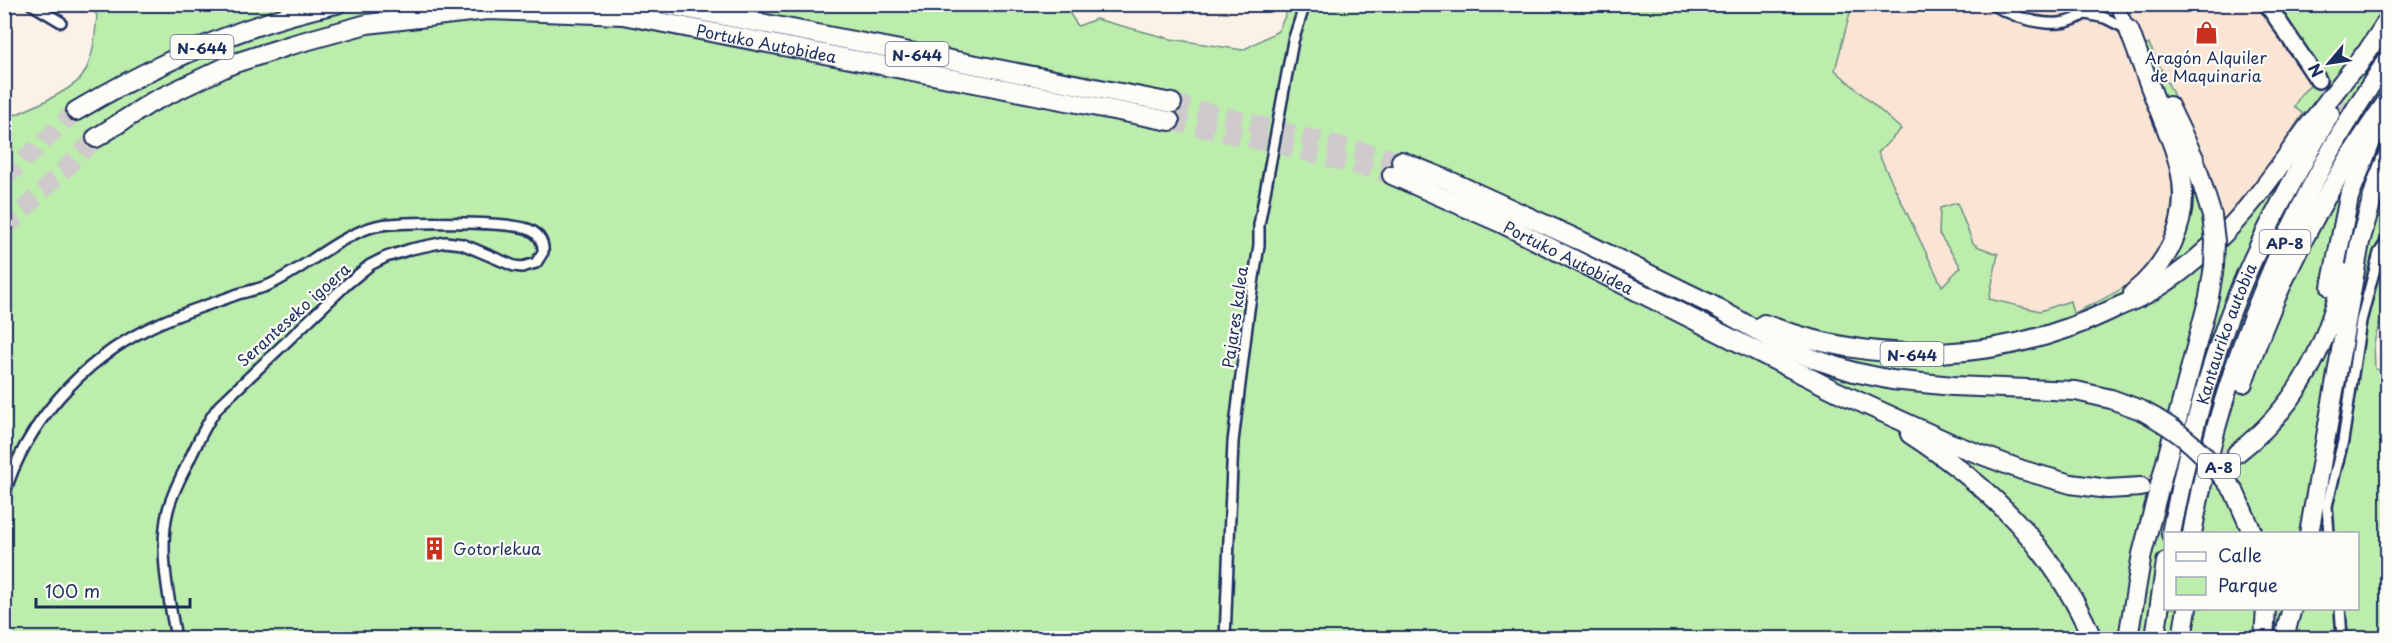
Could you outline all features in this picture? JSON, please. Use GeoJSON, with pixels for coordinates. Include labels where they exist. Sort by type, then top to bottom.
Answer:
{"type":"FeatureCollection","features":[{"type":"Feature","properties":{"kind":"highway","name":"N-644"},"geometry":{"type":"LineString","coordinates":[[76,111],[171,59],[267,22],[337,4]]}},
{"type":"Feature","properties":{"kind":"highway","name":"Portuko Autobidea"},"geometry":{"type":"LineString","coordinates":[[96,138],[152,102],[232,64],[367,24],[487,10],[623,15],[1171,112],[663,4]]}},
{"type":"Feature","properties":{"kind":"highway","name":"Kantauriko autobia"},"geometry":{"type":"LineString","coordinates":[[2170,532],[2191,436],[2217,353],[2252,261],[2290,183],[2363,56],[2388,20]]}},
{"type":"Feature","properties":{"kind":"highway","name":"N-644"},"geometry":{"type":"LineString","coordinates":[[2113,309],[2142,286],[2163,262],[2175,235],[2182,203],[2182,181],[2173,147],[2129,30]]}},
{"type":"Feature","properties":{"kind":"highway"},"geometry":{"type":"LineString","coordinates":[[2128,639],[2142,554],[2209,297],[2215,241],[2212,216],[2194,158],[2129,30]]}},
{"type":"Feature","properties":{"kind":"highway","name":"N-644"},"geometry":{"type":"LineString","coordinates":[[1712,305],[1783,332],[1826,344],[1877,352],[1926,355],[1971,352],[2042,338],[2076,326],[2148,293],[2170,279],[2213,245],[2235,222],[2363,56]]}},
{"type":"Feature","properties":{"kind":"highway","name":"AP-8"},"geometry":{"type":"LineString","coordinates":[[2192,532],[2213,440],[2239,355],[2272,270],[2309,191],[2388,59]]}},
{"type":"Feature","properties":{"kind":"highway"},"geometry":{"type":"LineString","coordinates":[[2321,342],[2349,198],[2388,102]]}},
{"type":"Feature","properties":{"kind":"highway","name":"Kantauriko autobia"},"geometry":{"type":"LineString","coordinates":[[2203,532],[2238,399],[2282,283],[2353,149],[2388,102]]}},
{"type":"Feature","properties":{"kind":"highway"},"geometry":{"type":"LineString","coordinates":[[2237,453],[2266,428],[2302,384],[2339,294],[2365,195],[2388,144]]}},
{"type":"Feature","properties":{"kind":"highway"},"geometry":{"type":"LineString","coordinates":[[2309,532],[2361,242],[2377,182],[2388,155]]}},
{"type":"Feature","properties":{"kind":"highway","name":"Portuko Autobidea"},"geometry":{"type":"LineString","coordinates":[[1712,305],[1581,241],[1450,181],[1396,168],[1836,391]]}},
{"type":"Feature","properties":{"kind":"highway"},"geometry":{"type":"LineString","coordinates":[[1712,305],[1785,346],[1854,372],[1920,384],[2076,391],[2111,399],[2141,410],[2186,438],[2210,460],[2234,491],[2252,532]]}},
{"type":"Feature","properties":{"kind":"highway","name":"N-644"},"geometry":{"type":"LineString","coordinates":[[1836,391],[1950,443],[2022,470],[2088,487],[2141,488]]}},
{"type":"Feature","properties":{"kind":"highway","name":"N-644"},"geometry":{"type":"LineString","coordinates":[[1836,391],[1940,454],[1982,486],[2039,549],[2064,584],[2092,639]]}},
{"type":"Feature","properties":{"kind":"highway"},"geometry":{"type":"LineString","coordinates":[[2155,639],[2164,576]]}},
{"type":"Feature","properties":{"kind":"highway"},"geometry":{"type":"LineString","coordinates":[[2183,634],[2186,610]]}},
{"type":"Feature","properties":{"kind":"highway"},"geometry":{"type":"LineString","coordinates":[[2264,639],[2266,610]]}},
{"type":"Feature","properties":{"kind":"highway"},"geometry":{"type":"LineString","coordinates":[[2284,639],[2292,610]]}},
{"type":"Feature","properties":{"kind":"main road"},"geometry":{"type":"LineString","coordinates":[[2267,4],[2322,77],[2278,4]]}},
{"type":"Feature","properties":{"kind":"street"},"geometry":{"type":"LineString","coordinates":[[31,4],[61,22]]}},
{"type":"Feature","properties":{"kind":"street","name":"Pajares kalea"},"geometry":{"type":"LineString","coordinates":[[1225,639],[1233,442],[1259,245],[1259,225],[1293,41],[1305,4]]}},
{"type":"Feature","properties":{"kind":"street"},"geometry":{"type":"LineString","coordinates":[[1991,4],[2046,24],[2060,23],[2086,15],[2105,18],[2129,30]]}},
{"type":"Feature","properties":{"kind":"street"},"geometry":{"type":"LineString","coordinates":[[2086,15],[2094,4]]}},
{"type":"Feature","properties":{"kind":"street"},"geometry":{"type":"LineString","coordinates":[[2116,4],[2129,30]]}},
{"type":"Feature","properties":{"kind":"street","name":"Seranteseko igoera"},"geometry":{"type":"LineString","coordinates":[[4,496],[21,451],[36,427],[68,387],[112,351],[150,327],[267,286],[294,272],[334,246],[374,226],[392,223],[472,224],[525,228],[536,234],[542,241],[543,252],[536,263],[530,266],[514,266],[462,244],[445,242],[411,249],[370,265],[305,321],[219,406],[211,416],[172,498],[165,529],[166,586],[176,639]]}},
{"type":"Feature","properties":{"kind":"street"},"geometry":{"type":"LineString","coordinates":[[2329,532],[2327,506],[2343,441],[2361,321],[2379,253],[2388,238]]}},
{"type":"Feature","properties":{"kind":"street"},"geometry":{"type":"LineString","coordinates":[[2340,610],[2342,639]]}},
{"type":"Feature","properties":{"kind":"shaded area"},"geometry":{"type":"Polygon","coordinates":[[[2262,4],[2313,84],[2301,94],[2295,107],[2303,113],[2270,164],[2223,221],[2219,199],[2208,167],[2149,45],[2130,53],[2173,173],[2172,216],[2164,241],[2150,263],[2132,282],[2073,314],[2070,301],[2040,311],[1988,299],[1998,254],[1973,243],[1968,231],[1939,234],[1961,267],[1943,287],[1878,153],[1889,144],[1835,70],[1852,5],[2262,4]]]}},
{"type":"Feature","properties":{"kind":"green space"},"geometry":{"type":"Polygon","coordinates":[[[1072,4],[1070,14],[1078,26],[1096,19],[1171,39],[1243,50],[1278,31],[1290,5],[1852,5],[1835,70],[1901,129],[1878,153],[1942,286],[1961,267],[1939,234],[1940,208],[1957,203],[1973,243],[1998,254],[1989,299],[2040,311],[2070,301],[2073,314],[2116,292],[2137,278],[2152,260],[2166,232],[2172,206],[2172,181],[2167,154],[2130,53],[2149,44],[2208,167],[2223,221],[2270,164],[2303,114],[2294,107],[2301,94],[2312,84],[2262,5],[2387,5],[2388,287],[2374,343],[2375,369],[2388,372],[2387,638],[5,638],[5,119],[59,94],[78,81],[87,68],[92,54],[97,15],[87,5],[1072,4]]]}},
{"type":"Feature","properties":{"kind":"tunnel"},"geometry":{"type":"LineString","coordinates":[[2318,80],[2388,166]]}},
{"type":"Feature","properties":{"kind":"tunnel"},"geometry":{"type":"LineString","coordinates":[[1172,103],[1401,161]]}},
{"type":"Feature","properties":{"kind":"tunnel"},"geometry":{"type":"LineString","coordinates":[[4,179],[76,111]]}},
{"type":"Feature","properties":{"kind":"tunnel"},"geometry":{"type":"LineString","coordinates":[[1170,121],[1286,147],[1392,175]]}},
{"type":"Feature","properties":{"kind":"tunnel"},"geometry":{"type":"LineString","coordinates":[[4,229],[96,138]]}},
{"type":"Feature","properties":{"kind":"tunnel"},"geometry":{"type":"LineString","coordinates":[[2148,485],[2187,475],[2237,453]]}},
{"type":"Feature","properties":{"kind":"place","name":"Aragón Alquiler de Maquinaria"},"geometry":{"type":"Point","coordinates":[2206,32]}},
{"type":"Feature","properties":{"kind":"place","name":"Gotorlekua"},"geometry":{"type":"Point","coordinates":[435,548]}}]}
